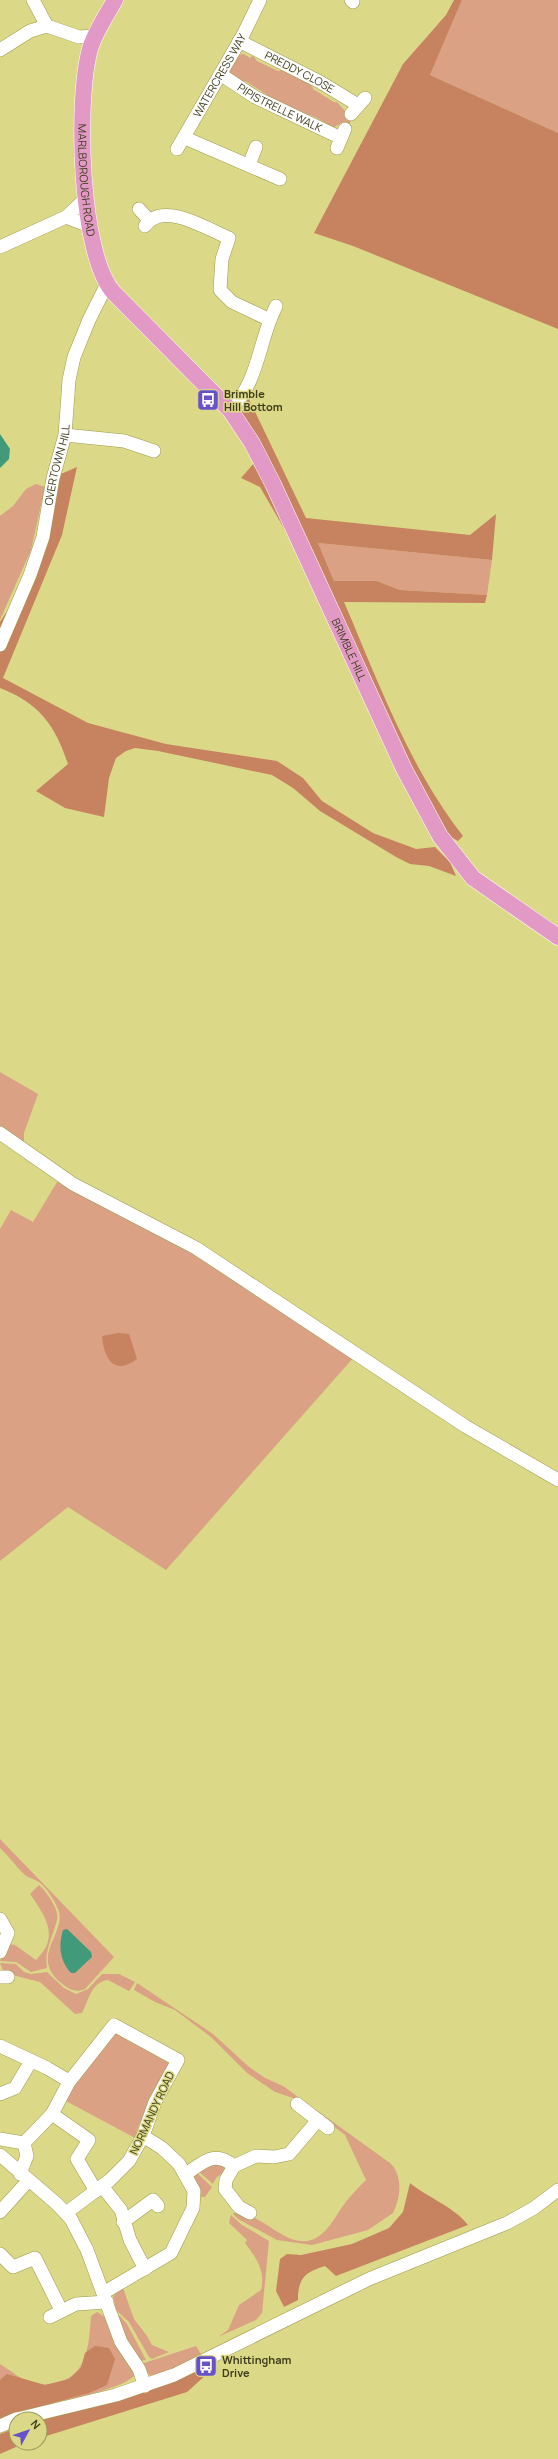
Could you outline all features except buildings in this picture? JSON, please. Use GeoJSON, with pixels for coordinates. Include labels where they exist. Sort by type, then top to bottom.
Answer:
{"type":"FeatureCollection","features":[{"type":"Feature","properties":{"kind":"main road","name":"MARLBOROUGH ROAD"},"geometry":{"type":"LineString","coordinates":[[115,0],[96,36],[89,54],[86,79],[83,142],[84,200],[89,226],[107,284],[162,342]]}},
{"type":"Feature","properties":{"kind":"main road","name":"BRIMBLE HILL"},"geometry":{"type":"LineString","coordinates":[[162,342],[230,410],[266,471],[404,769],[440,836],[473,878],[558,937]]}},
{"type":"Feature","properties":{"kind":"street"},"geometry":{"type":"LineString","coordinates":[[33,0],[47,26]]}},
{"type":"Feature","properties":{"kind":"street","name":"WATERCRESS WAY"},"geometry":{"type":"LineString","coordinates":[[177,149],[185,138],[260,0]]}},
{"type":"Feature","properties":{"kind":"street"},"geometry":{"type":"LineString","coordinates":[[0,50],[30,30],[47,26],[79,37],[96,36]]}},
{"type":"Feature","properties":{"kind":"street"},"geometry":{"type":"LineString","coordinates":[[79,37],[89,54]]}},
{"type":"Feature","properties":{"kind":"street","name":"PREDDY CLOSE"},"geometry":{"type":"LineString","coordinates":[[239,41],[320,82],[358,106]]}},
{"type":"Feature","properties":{"kind":"street","name":"PIPISTRELLE WALK"},"geometry":{"type":"LineString","coordinates":[[220,74],[255,97],[341,138]]}},
{"type":"Feature","properties":{"kind":"street"},"geometry":{"type":"LineString","coordinates":[[185,138],[280,179]]}},
{"type":"Feature","properties":{"kind":"street"},"geometry":{"type":"LineString","coordinates":[[248,165],[256,148]]}},
{"type":"Feature","properties":{"kind":"street"},"geometry":{"type":"LineString","coordinates":[[0,247],[66,217],[84,200]]}},
{"type":"Feature","properties":{"kind":"street"},"geometry":{"type":"LineString","coordinates":[[140,209],[147,223],[159,214],[172,215],[232,234],[222,259],[220,290],[232,302],[270,320]]}},
{"type":"Feature","properties":{"kind":"street"},"geometry":{"type":"LineString","coordinates":[[66,217],[89,226]]}},
{"type":"Feature","properties":{"kind":"street","name":"OVERTOWN HILL"},"geometry":{"type":"LineString","coordinates":[[0,645],[41,544],[54,478],[65,435],[72,364],[89,320],[107,284]]}},
{"type":"Feature","properties":{"kind":"street"},"geometry":{"type":"LineString","coordinates":[[230,410],[240,400],[249,385],[276,306]]}},
{"type":"Feature","properties":{"kind":"street"},"geometry":{"type":"LineString","coordinates":[[65,435],[124,441],[154,451]]}},
{"type":"Feature","properties":{"kind":"street"},"geometry":{"type":"LineString","coordinates":[[0,1133],[74,1184],[196,1248],[465,1426],[558,1480]]}},
{"type":"Feature","properties":{"kind":"street"},"geometry":{"type":"LineString","coordinates":[[0,1919],[8,1933],[0,1952]]}},
{"type":"Feature","properties":{"kind":"street","name":"NORMANDY ROAD"},"geometry":{"type":"LineString","coordinates":[[24,2143],[52,2114],[69,2081],[114,2025],[178,2060],[155,2102],[143,2136],[124,2167],[66,2213]]}},
{"type":"Feature","properties":{"kind":"street"},"geometry":{"type":"LineString","coordinates":[[0,2046],[69,2081]]}},
{"type":"Feature","properties":{"kind":"street"},"geometry":{"type":"LineString","coordinates":[[0,2094],[15,2088],[31,2061]]}},
{"type":"Feature","properties":{"kind":"street"},"geometry":{"type":"LineString","coordinates":[[250,2213],[239,2207],[225,2189],[226,2180],[234,2166],[256,2156],[274,2157],[289,2154],[323,2124],[297,2104]]}},
{"type":"Feature","properties":{"kind":"street"},"geometry":{"type":"LineString","coordinates":[[52,2114],[90,2140],[77,2159],[99,2188],[121,2210],[123,2222],[134,2250],[145,2269]]}},
{"type":"Feature","properties":{"kind":"street"},"geometry":{"type":"LineString","coordinates":[[50,2317],[76,2304],[105,2298],[145,2269],[171,2253],[193,2208],[194,2191],[186,2174],[168,2152],[143,2136]]}},
{"type":"Feature","properties":{"kind":"street"},"geometry":{"type":"LineString","coordinates":[[0,2139],[24,2143],[26,2162],[24,2178],[0,2212]]}},
{"type":"Feature","properties":{"kind":"street"},"geometry":{"type":"LineString","coordinates":[[0,2155],[24,2178],[66,2213],[82,2239],[121,2342],[139,2369],[145,2386]]}},
{"type":"Feature","properties":{"kind":"street"},"geometry":{"type":"LineString","coordinates":[[186,2174],[214,2158],[223,2159],[234,2166]]}},
{"type":"Feature","properties":{"kind":"street"},"geometry":{"type":"LineString","coordinates":[[47,2411],[145,2386],[174,2375],[369,2278],[507,2223],[534,2208],[558,2190]]}},
{"type":"Feature","properties":{"kind":"street"},"geometry":{"type":"LineString","coordinates":[[123,2222],[153,2200],[158,2206]]}},
{"type":"Feature","properties":{"kind":"street"},"geometry":{"type":"LineString","coordinates":[[0,2254],[12,2267],[35,2258],[62,2310]]}},
{"type":"Feature","properties":{"kind":"shaded area"},"geometry":{"type":"Polygon","coordinates":[[[454,0],[462,0],[430,75],[558,133],[558,329],[353,246],[314,233],[403,64],[446,15],[454,0]]]}},
{"type":"Feature","properties":{"kind":"shaded area"},"geometry":{"type":"Polygon","coordinates":[[[462,0],[558,0],[558,133],[430,75],[462,0]]]}},
{"type":"Feature","properties":{"kind":"shaded area"},"geometry":{"type":"Polygon","coordinates":[[[244,54],[250,58],[252,56],[254,57],[257,61],[278,71],[283,70],[312,85],[313,89],[334,102],[337,102],[352,119],[349,125],[343,122],[333,128],[308,114],[298,115],[267,98],[266,94],[245,81],[240,82],[229,72],[238,55],[244,54]]]}},
{"type":"Feature","properties":{"kind":"shaded area"},"geometry":{"type":"Polygon","coordinates":[[[248,397],[306,518],[470,535],[496,514],[492,560],[318,543],[334,581],[377,581],[400,590],[487,595],[485,603],[344,602],[396,723],[426,781],[463,836],[458,841],[447,835],[293,544],[260,487],[241,478],[255,462],[241,415],[248,397]]]}},
{"type":"Feature","properties":{"kind":"shaded area"},"geometry":{"type":"Polygon","coordinates":[[[0,434],[10,449],[9,459],[0,468],[0,434]]]}},
{"type":"Feature","properties":{"kind":"shaded area"},"geometry":{"type":"Polygon","coordinates":[[[77,467],[62,535],[3,678],[88,723],[166,744],[277,761],[303,778],[322,801],[373,833],[416,849],[435,847],[450,862],[456,876],[429,866],[410,864],[396,857],[320,811],[293,788],[272,775],[158,751],[135,748],[126,751],[116,758],[109,778],[104,817],[65,808],[36,791],[68,764],[57,738],[44,717],[25,701],[0,688],[0,622],[39,562],[61,474],[77,467]]]}},
{"type":"Feature","properties":{"kind":"shaded area"},"geometry":{"type":"Polygon","coordinates":[[[36,484],[45,487],[31,550],[0,620],[0,516],[13,506],[26,489],[36,484]]]}},
{"type":"Feature","properties":{"kind":"shaded area"},"geometry":{"type":"Polygon","coordinates":[[[318,543],[492,560],[487,595],[400,590],[377,581],[334,581],[318,543]]]}},
{"type":"Feature","properties":{"kind":"shaded area"},"geometry":{"type":"Polygon","coordinates":[[[0,1072],[38,1094],[24,1133],[24,1148],[0,1129],[0,1072]]]}},
{"type":"Feature","properties":{"kind":"shaded area"},"geometry":{"type":"Polygon","coordinates":[[[57,1182],[177,1244],[354,1357],[166,1570],[68,1507],[0,1561],[0,1229],[11,1210],[33,1222],[57,1182]]]}},
{"type":"Feature","properties":{"kind":"shaded area"},"geometry":{"type":"Polygon","coordinates":[[[118,1333],[129,1334],[137,1359],[122,1366],[111,1362],[105,1351],[102,1336],[118,1333]]]}},
{"type":"Feature","properties":{"kind":"shaded area"},"geometry":{"type":"Polygon","coordinates":[[[0,1839],[114,1957],[85,1989],[76,1991],[68,1988],[55,1977],[49,1967],[48,1957],[50,1947],[60,1918],[58,1909],[45,1887],[39,1882],[25,1875],[0,1848],[0,1839]]]}},
{"type":"Feature","properties":{"kind":"shaded area"},"geometry":{"type":"Polygon","coordinates":[[[39,1885],[49,1896],[56,1911],[57,1920],[48,1949],[46,1961],[47,1968],[31,1972],[16,1962],[0,1961],[8,1944],[15,1945],[36,1960],[43,1952],[49,1935],[48,1927],[41,1911],[30,1894],[39,1885]]]}},
{"type":"Feature","properties":{"kind":"shaded area"},"geometry":{"type":"Polygon","coordinates":[[[67,1929],[91,1952],[92,1957],[75,1973],[71,1973],[64,1963],[60,1948],[63,1930],[67,1929]]]}},
{"type":"Feature","properties":{"kind":"shaded area"},"geometry":{"type":"Polygon","coordinates":[[[0,1963],[16,1964],[24,1972],[31,1974],[47,1972],[64,1988],[76,1994],[88,1989],[102,1974],[119,1974],[135,1982],[129,1991],[108,1980],[102,1981],[91,1992],[82,2013],[75,2014],[40,1982],[4,1973],[0,1963]]]}},
{"type":"Feature","properties":{"kind":"shaded area"},"geometry":{"type":"Polygon","coordinates":[[[137,1983],[213,2034],[248,2066],[265,2078],[283,2086],[390,2163],[399,2180],[398,2200],[393,2213],[368,2230],[312,2245],[277,2240],[238,2219],[233,2214],[235,2212],[247,2214],[291,2239],[302,2241],[314,2239],[328,2228],[347,2200],[366,2180],[345,2135],[299,2100],[275,2092],[247,2073],[211,2037],[175,2010],[155,2002],[134,1990],[137,1983]]]}},
{"type":"Feature","properties":{"kind":"shaded area"},"geometry":{"type":"Polygon","coordinates":[[[115,2031],[170,2064],[143,2122],[140,2122],[135,2138],[66,2101],[72,2088],[115,2031]]]}},
{"type":"Feature","properties":{"kind":"shaded area"},"geometry":{"type":"Polygon","coordinates":[[[215,2160],[228,2169],[216,2178],[213,2184],[197,2170],[215,2160]]]}},
{"type":"Feature","properties":{"kind":"shaded area"},"geometry":{"type":"Polygon","coordinates":[[[197,2173],[212,2187],[205,2197],[200,2197],[194,2178],[197,2173]]]}},
{"type":"Feature","properties":{"kind":"shaded area"},"geometry":{"type":"Polygon","coordinates":[[[410,2183],[448,2207],[468,2225],[336,2276],[325,2266],[312,2271],[301,2281],[298,2292],[298,2300],[284,2307],[276,2291],[280,2259],[287,2254],[301,2255],[352,2244],[389,2228],[403,2212],[410,2183]]]}},
{"type":"Feature","properties":{"kind":"shaded area"},"geometry":{"type":"Polygon","coordinates":[[[231,2215],[242,2225],[269,2241],[262,2313],[256,2320],[218,2337],[228,2330],[239,2305],[261,2290],[262,2283],[259,2265],[245,2243],[247,2240],[229,2223],[231,2215]]]}},
{"type":"Feature","properties":{"kind":"shaded area"},"geometry":{"type":"Polygon","coordinates":[[[123,2288],[134,2319],[152,2345],[169,2352],[152,2359],[149,2357],[129,2322],[116,2310],[113,2296],[123,2288]]]}},
{"type":"Feature","properties":{"kind":"shaded area"},"geometry":{"type":"Polygon","coordinates":[[[97,2312],[105,2317],[135,2375],[127,2381],[102,2391],[23,2411],[8,2411],[8,2417],[0,2420],[0,2364],[21,2378],[34,2384],[50,2384],[69,2378],[76,2372],[85,2356],[88,2346],[91,2316],[97,2312]]]}},
{"type":"Feature","properties":{"kind":"shaded area"},"geometry":{"type":"Polygon","coordinates":[[[116,2315],[120,2316],[127,2324],[146,2360],[139,2361],[124,2341],[116,2315]]]}},
{"type":"Feature","properties":{"kind":"shaded area"},"geometry":{"type":"Polygon","coordinates":[[[95,2346],[109,2348],[115,2359],[107,2385],[89,2393],[24,2411],[8,2411],[8,2416],[0,2420],[0,2380],[7,2374],[45,2385],[69,2379],[81,2368],[85,2353],[95,2346]]]}},
{"type":"Feature","properties":{"kind":"shaded area"},"geometry":{"type":"Polygon","coordinates":[[[196,2346],[201,2354],[191,2359],[192,2362],[151,2376],[145,2372],[141,2364],[196,2346]]]}},
{"type":"Feature","properties":{"kind":"shaded area"},"geometry":{"type":"Polygon","coordinates":[[[193,2372],[206,2375],[187,2392],[48,2435],[48,2417],[193,2372]]]}},
{"type":"Feature","properties":{"kind":"shaded area"},"geometry":{"type":"Polygon","coordinates":[[[8,2431],[8,2450],[0,2454],[0,2434],[8,2431]]]}},
{"type":"Feature","properties":{"kind":"place","name":"Brimble Hill Bottom"},"geometry":{"type":"Point","coordinates":[208,400]}},
{"type":"Feature","properties":{"kind":"place","name":"Whittingham Drive"},"geometry":{"type":"Point","coordinates":[206,2366]}}]}
